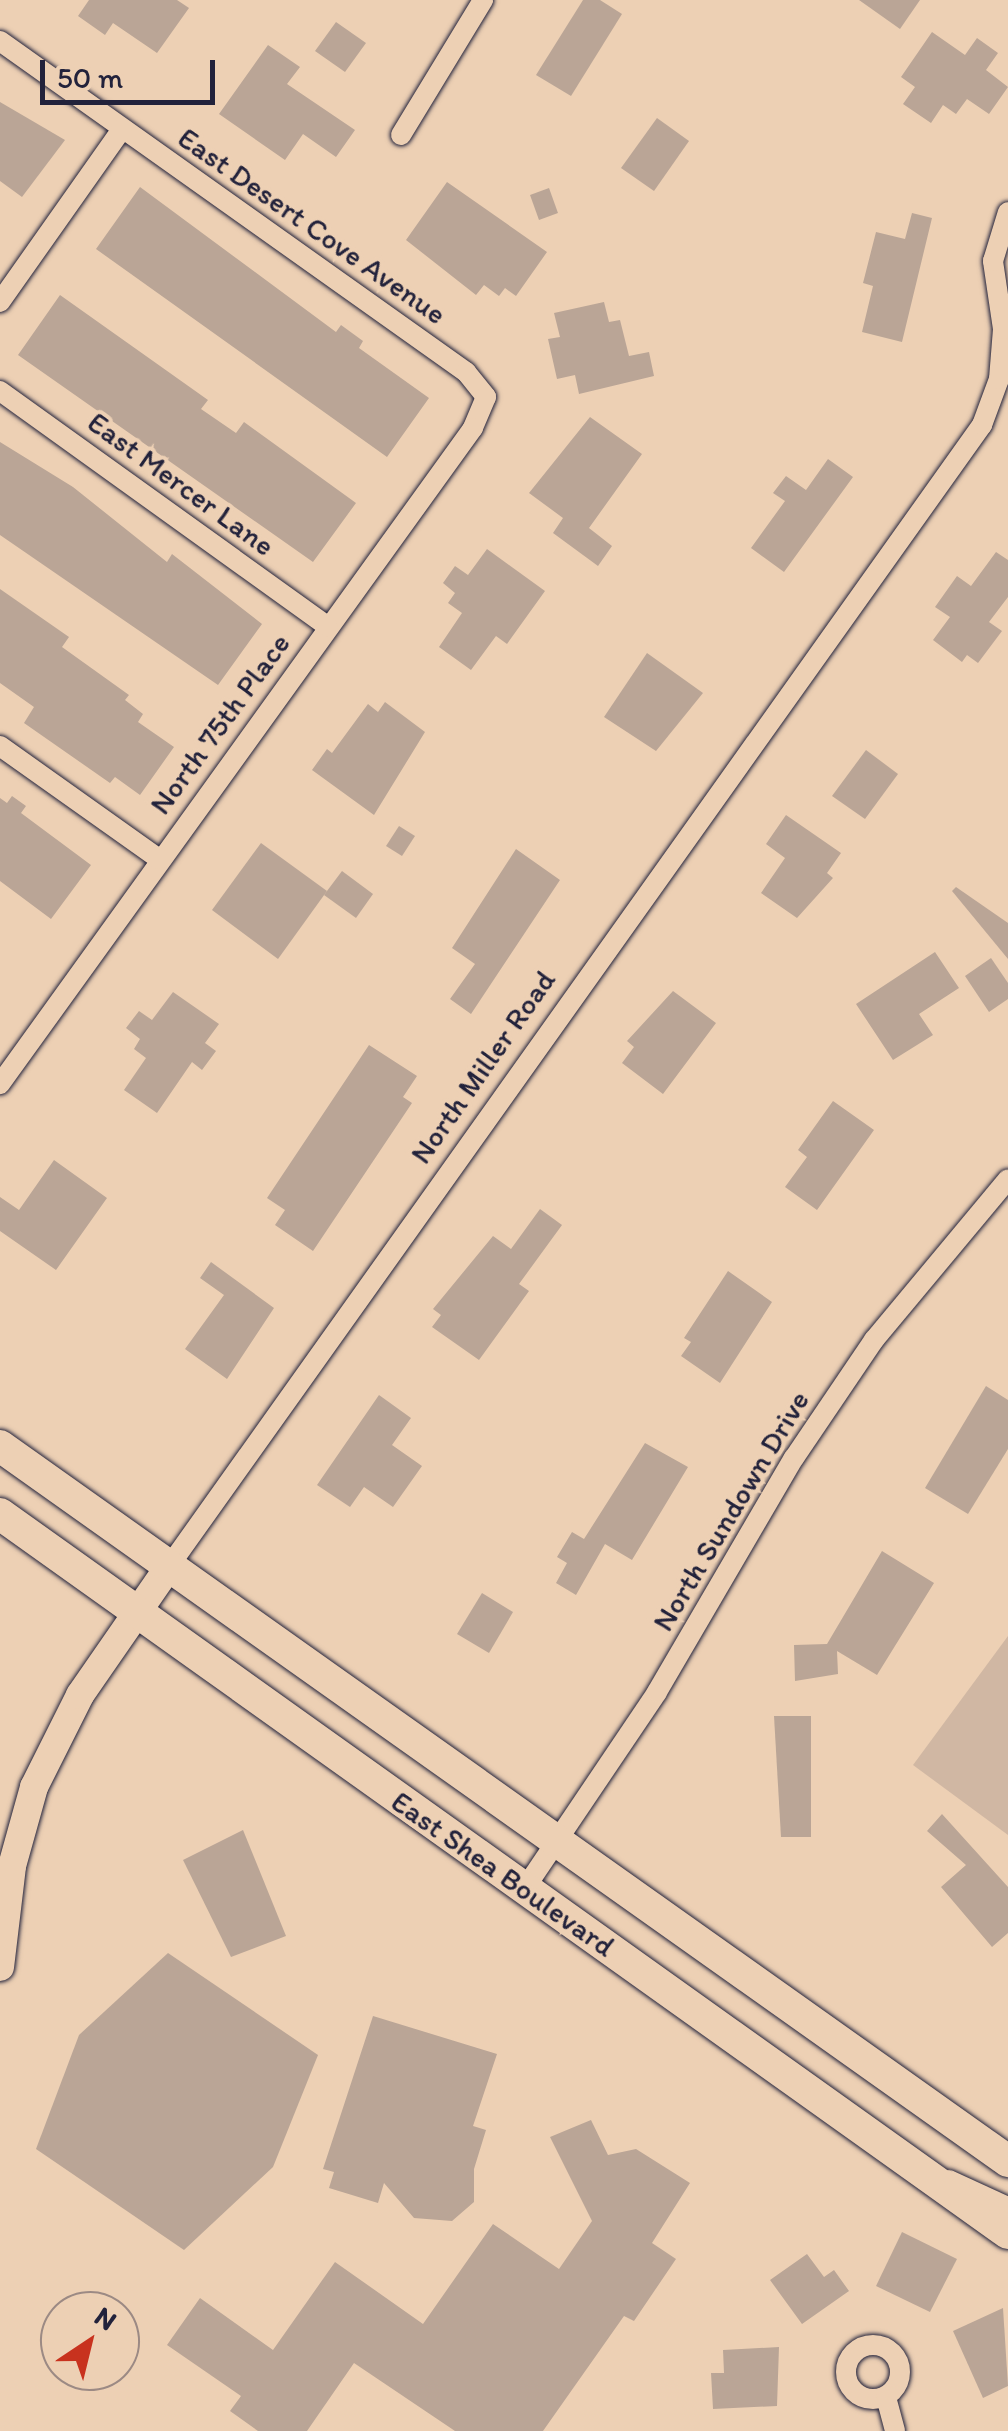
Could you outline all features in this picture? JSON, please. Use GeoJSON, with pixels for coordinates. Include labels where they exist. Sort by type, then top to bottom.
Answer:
{"type":"FeatureCollection","features":[{"type":"Feature","properties":{"kind":"main road","name":"East Shea Boulevard"},"geometry":{"type":"LineString","coordinates":[[0,1446],[1008,2160]]}},
{"type":"Feature","properties":{"kind":"main road","name":"East Shea Boulevard"},"geometry":{"type":"LineString","coordinates":[[0,1514],[1008,2232]]}},
{"type":"Feature","properties":{"kind":"street"},"geometry":{"type":"LineString","coordinates":[[402,135],[483,0]]}},
{"type":"Feature","properties":{"kind":"street","name":"East Desert Cove Avenue"},"geometry":{"type":"LineString","coordinates":[[0,41],[466,372],[486,398]]}},
{"type":"Feature","properties":{"kind":"street"},"geometry":{"type":"LineString","coordinates":[[0,302],[122,129]]}},
{"type":"Feature","properties":{"kind":"street","name":"North Miller Road"},"geometry":{"type":"LineString","coordinates":[[0,1967],[12,1866],[34,1787],[63,1724],[170,1565],[982,425],[999,380],[1003,329],[994,261],[1008,212]]}},
{"type":"Feature","properties":{"kind":"street","name":"East Mercer Lane"},"geometry":{"type":"LineString","coordinates":[[0,391],[327,626]]}},
{"type":"Feature","properties":{"kind":"street","name":"North 75th Place"},"geometry":{"type":"LineString","coordinates":[[0,1084],[472,428],[486,398]]}},
{"type":"Feature","properties":{"kind":"street"},"geometry":{"type":"LineString","coordinates":[[0,746],[159,860]]}},
{"type":"Feature","properties":{"kind":"street","name":"North Sundown Drive"},"geometry":{"type":"LineString","coordinates":[[525,1888],[658,1692],[856,1366],[1008,1179]]}},
{"type":"Feature","properties":{"kind":"street"},"geometry":{"type":"LineString","coordinates":[[919,2170],[1008,2207]]}},
{"type":"Feature","properties":{"kind":"street"},"geometry":{"type":"LineString","coordinates":[[886,2396],[894,2428]]}},
{"type":"Feature","properties":{"kind":"shaded area"},"geometry":{"type":"Polygon","coordinates":[[[1008,1636],[1008,1835],[913,1765],[1008,1636]]]}},
{"type":"Feature","properties":{"kind":"building"},"geometry":{"type":"Polygon","coordinates":[[[89,0],[177,0],[189,8],[157,53],[113,23],[105,35],[78,16],[89,0]]]}},
{"type":"Feature","properties":{"kind":"building"},"geometry":{"type":"Polygon","coordinates":[[[583,0],[600,0],[622,14],[571,96],[536,75],[583,0]]]}},
{"type":"Feature","properties":{"kind":"building"},"geometry":{"type":"Polygon","coordinates":[[[859,0],[920,0],[900,29],[859,0]]]}},
{"type":"Feature","properties":{"kind":"building"},"geometry":{"type":"Polygon","coordinates":[[[336,22],[366,43],[345,72],[315,51],[336,22]]]}},
{"type":"Feature","properties":{"kind":"building"},"geometry":{"type":"Polygon","coordinates":[[[932,32],[965,55],[977,38],[998,53],[986,70],[1008,87],[989,114],[967,99],[956,114],[943,105],[931,123],[903,104],[915,87],[901,77],[932,32]]]}},
{"type":"Feature","properties":{"kind":"building"},"geometry":{"type":"Polygon","coordinates":[[[268,45],[300,67],[287,84],[355,130],[336,157],[303,134],[285,160],[219,114],[268,45]]]}},
{"type":"Feature","properties":{"kind":"building"},"geometry":{"type":"Polygon","coordinates":[[[0,102],[65,140],[22,197],[0,181],[0,102]]]}},
{"type":"Feature","properties":{"kind":"building"},"geometry":{"type":"Polygon","coordinates":[[[657,118],[689,141],[654,191],[621,168],[657,118]]]}},
{"type":"Feature","properties":{"kind":"building"},"geometry":{"type":"Polygon","coordinates":[[[447,182],[547,252],[516,296],[505,288],[499,296],[484,285],[476,295],[406,240],[447,182]]]}},
{"type":"Feature","properties":{"kind":"building"},"geometry":{"type":"Polygon","coordinates":[[[140,187],[336,332],[341,325],[363,341],[359,348],[429,398],[387,457],[96,249],[140,187]]]}},
{"type":"Feature","properties":{"kind":"building"},"geometry":{"type":"Polygon","coordinates":[[[549,188],[558,213],[539,220],[530,195],[549,188]]]}},
{"type":"Feature","properties":{"kind":"building"},"geometry":{"type":"Polygon","coordinates":[[[912,213],[932,218],[902,342],[862,332],[873,286],[863,283],[876,232],[905,239],[912,213]]]}},
{"type":"Feature","properties":{"kind":"building"},"geometry":{"type":"Polygon","coordinates":[[[60,295],[208,400],[201,409],[236,433],[244,422],[356,503],[313,562],[18,355],[60,295]]]}},
{"type":"Feature","properties":{"kind":"building"},"geometry":{"type":"Polygon","coordinates":[[[604,302],[609,322],[620,320],[629,356],[649,352],[654,376],[579,394],[575,375],[557,379],[548,339],[560,337],[554,313],[604,302]]]}},
{"type":"Feature","properties":{"kind":"building"},"geometry":{"type":"Polygon","coordinates":[[[590,417],[642,454],[589,528],[612,546],[598,566],[553,533],[563,518],[529,493],[590,417]]]}},
{"type":"Feature","properties":{"kind":"building"},"geometry":{"type":"Polygon","coordinates":[[[0,442],[73,487],[167,562],[172,554],[262,624],[218,685],[0,535],[0,442]]]}},
{"type":"Feature","properties":{"kind":"building"},"geometry":{"type":"Polygon","coordinates":[[[828,459],[853,477],[784,572],[751,548],[785,501],[773,493],[786,476],[806,490],[828,459]]]}},
{"type":"Feature","properties":{"kind":"building"},"geometry":{"type":"Polygon","coordinates":[[[487,549],[545,591],[507,644],[496,636],[471,670],[439,647],[462,613],[448,603],[455,593],[443,583],[455,566],[468,575],[487,549]]]}},
{"type":"Feature","properties":{"kind":"building"},"geometry":{"type":"Polygon","coordinates":[[[996,552],[1008,560],[1008,597],[989,622],[1002,631],[978,663],[967,655],[962,662],[933,640],[950,617],[935,607],[957,576],[971,586],[996,552]]]}},
{"type":"Feature","properties":{"kind":"building"},"geometry":{"type":"Polygon","coordinates":[[[0,589],[69,637],[62,647],[129,695],[125,700],[143,714],[138,722],[174,747],[140,795],[115,777],[110,783],[24,723],[34,707],[0,683],[0,589]]]}},
{"type":"Feature","properties":{"kind":"building"},"geometry":{"type":"Polygon","coordinates":[[[647,653],[703,693],[656,751],[604,717],[647,653]]]}},
{"type":"Feature","properties":{"kind":"building"},"geometry":{"type":"Polygon","coordinates":[[[385,702],[425,732],[374,815],[312,770],[327,749],[332,753],[368,704],[378,712],[385,702]]]}},
{"type":"Feature","properties":{"kind":"building"},"geometry":{"type":"Polygon","coordinates":[[[866,750],[898,774],[865,819],[832,796],[866,750]]]}},
{"type":"Feature","properties":{"kind":"building"},"geometry":{"type":"Polygon","coordinates":[[[12,796],[26,806],[21,813],[91,865],[51,919],[0,881],[0,798],[7,803],[12,796]]]}},
{"type":"Feature","properties":{"kind":"building"},"geometry":{"type":"Polygon","coordinates":[[[786,815],[841,853],[827,873],[833,878],[797,918],[761,893],[785,858],[766,844],[786,815]]]}},
{"type":"Feature","properties":{"kind":"building"},"geometry":{"type":"Polygon","coordinates":[[[399,826],[415,836],[402,856],[386,846],[399,826]]]}},
{"type":"Feature","properties":{"kind":"building"},"geometry":{"type":"Polygon","coordinates":[[[261,843],[327,891],[278,959],[212,910],[261,843]]]}},
{"type":"Feature","properties":{"kind":"building"},"geometry":{"type":"Polygon","coordinates":[[[516,849],[560,880],[471,1014],[450,999],[475,964],[452,948],[516,849]]]}},
{"type":"Feature","properties":{"kind":"building"},"geometry":{"type":"Polygon","coordinates":[[[342,871],[373,894],[356,918],[324,895],[342,871]]]}},
{"type":"Feature","properties":{"kind":"building"},"geometry":{"type":"Polygon","coordinates":[[[956,887],[1008,923],[1008,959],[952,891],[956,887]]]}},
{"type":"Feature","properties":{"kind":"building"},"geometry":{"type":"Polygon","coordinates":[[[935,952],[959,988],[919,1014],[933,1035],[893,1060],[856,1004],[935,952]]]}},
{"type":"Feature","properties":{"kind":"building"},"geometry":{"type":"Polygon","coordinates":[[[991,958],[1008,983],[1008,999],[989,1012],[965,976],[991,958]]]}},
{"type":"Feature","properties":{"kind":"building"},"geometry":{"type":"Polygon","coordinates":[[[673,991],[716,1023],[663,1094],[622,1063],[634,1047],[627,1041],[673,991]]]}},
{"type":"Feature","properties":{"kind":"building"},"geometry":{"type":"Polygon","coordinates":[[[173,992],[219,1024],[205,1043],[216,1051],[202,1070],[192,1062],[157,1113],[124,1090],[146,1058],[134,1049],[140,1039],[126,1028],[139,1011],[152,1020],[173,992]]]}},
{"type":"Feature","properties":{"kind":"building"},"geometry":{"type":"Polygon","coordinates":[[[369,1045],[417,1076],[403,1097],[412,1103],[313,1251],[275,1225],[285,1210],[267,1198],[369,1045]]]}},
{"type":"Feature","properties":{"kind":"building"},"geometry":{"type":"Polygon","coordinates":[[[833,1101],[874,1130],[817,1210],[785,1187],[807,1157],[798,1150],[833,1101]]]}},
{"type":"Feature","properties":{"kind":"building"},"geometry":{"type":"Polygon","coordinates":[[[54,1160],[107,1198],[56,1270],[0,1231],[0,1197],[19,1210],[54,1160]]]}},
{"type":"Feature","properties":{"kind":"building"},"geometry":{"type":"Polygon","coordinates":[[[540,1209],[562,1225],[519,1284],[529,1291],[479,1360],[432,1327],[441,1315],[433,1309],[493,1236],[511,1249],[540,1209]]]}},
{"type":"Feature","properties":{"kind":"building"},"geometry":{"type":"Polygon","coordinates":[[[211,1262],[274,1308],[227,1379],[185,1349],[224,1295],[200,1278],[211,1262]]]}},
{"type":"Feature","properties":{"kind":"building"},"geometry":{"type":"Polygon","coordinates":[[[728,1271],[772,1302],[720,1383],[681,1356],[691,1342],[684,1338],[728,1271]]]}},
{"type":"Feature","properties":{"kind":"building"},"geometry":{"type":"Polygon","coordinates":[[[986,1386],[1008,1400],[1008,1449],[968,1514],[925,1488],[986,1386]]]}},
{"type":"Feature","properties":{"kind":"building"},"geometry":{"type":"Polygon","coordinates":[[[379,1395],[411,1418],[392,1445],[422,1466],[393,1507],[364,1487],[350,1507],[317,1485],[379,1395]]]}},
{"type":"Feature","properties":{"kind":"building"},"geometry":{"type":"Polygon","coordinates":[[[645,1443],[688,1467],[632,1560],[605,1544],[576,1595],[556,1583],[567,1563],[557,1557],[572,1532],[584,1539],[645,1443]]]}},
{"type":"Feature","properties":{"kind":"building"},"geometry":{"type":"Polygon","coordinates":[[[882,1551],[934,1583],[877,1675],[837,1651],[838,1674],[795,1681],[794,1645],[827,1644],[882,1551]]]}},
{"type":"Feature","properties":{"kind":"building"},"geometry":{"type":"Polygon","coordinates":[[[482,1593],[513,1612],[489,1653],[457,1634],[482,1593]]]}},
{"type":"Feature","properties":{"kind":"building"},"geometry":{"type":"Polygon","coordinates":[[[774,1716],[811,1716],[811,1837],[781,1837],[774,1716]]]}},
{"type":"Feature","properties":{"kind":"building"},"geometry":{"type":"Polygon","coordinates":[[[942,1814],[1008,1887],[1008,1933],[992,1947],[941,1887],[966,1865],[927,1831],[942,1814]]]}},
{"type":"Feature","properties":{"kind":"building"},"geometry":{"type":"Polygon","coordinates":[[[243,1830],[286,1936],[231,1957],[183,1860],[243,1830]]]}},
{"type":"Feature","properties":{"kind":"building"},"geometry":{"type":"Polygon","coordinates":[[[168,1953],[318,2055],[273,2167],[184,2250],[36,2149],[79,2035],[168,1953]]]}},
{"type":"Feature","properties":{"kind":"building"},"geometry":{"type":"Polygon","coordinates":[[[373,2016],[497,2054],[473,2126],[486,2130],[474,2169],[474,2202],[452,2221],[414,2218],[384,2183],[378,2203],[329,2188],[334,2172],[323,2169],[373,2016]]]}},
{"type":"Feature","properties":{"kind":"building"},"geometry":{"type":"Polygon","coordinates":[[[591,2120],[608,2155],[636,2149],[690,2183],[652,2243],[676,2259],[634,2321],[624,2316],[543,2431],[455,2431],[354,2363],[307,2431],[258,2431],[230,2411],[241,2396],[167,2345],[200,2298],[273,2350],[335,2262],[423,2324],[493,2224],[559,2269],[592,2221],[550,2137],[591,2120]]]}},
{"type":"Feature","properties":{"kind":"building"},"geometry":{"type":"Polygon","coordinates":[[[902,2232],[957,2259],[930,2312],[876,2286],[902,2232]]]}},
{"type":"Feature","properties":{"kind":"building"},"geometry":{"type":"Polygon","coordinates":[[[807,2254],[824,2277],[834,2270],[849,2291],[802,2324],[770,2280],[807,2254]]]}},
{"type":"Feature","properties":{"kind":"building"},"geometry":{"type":"Polygon","coordinates":[[[1003,2308],[1008,2386],[983,2398],[953,2331],[1003,2308]]]}},
{"type":"Feature","properties":{"kind":"building"},"geometry":{"type":"Polygon","coordinates":[[[779,2347],[777,2406],[713,2409],[711,2373],[724,2373],[723,2350],[779,2347]]]}}]}
